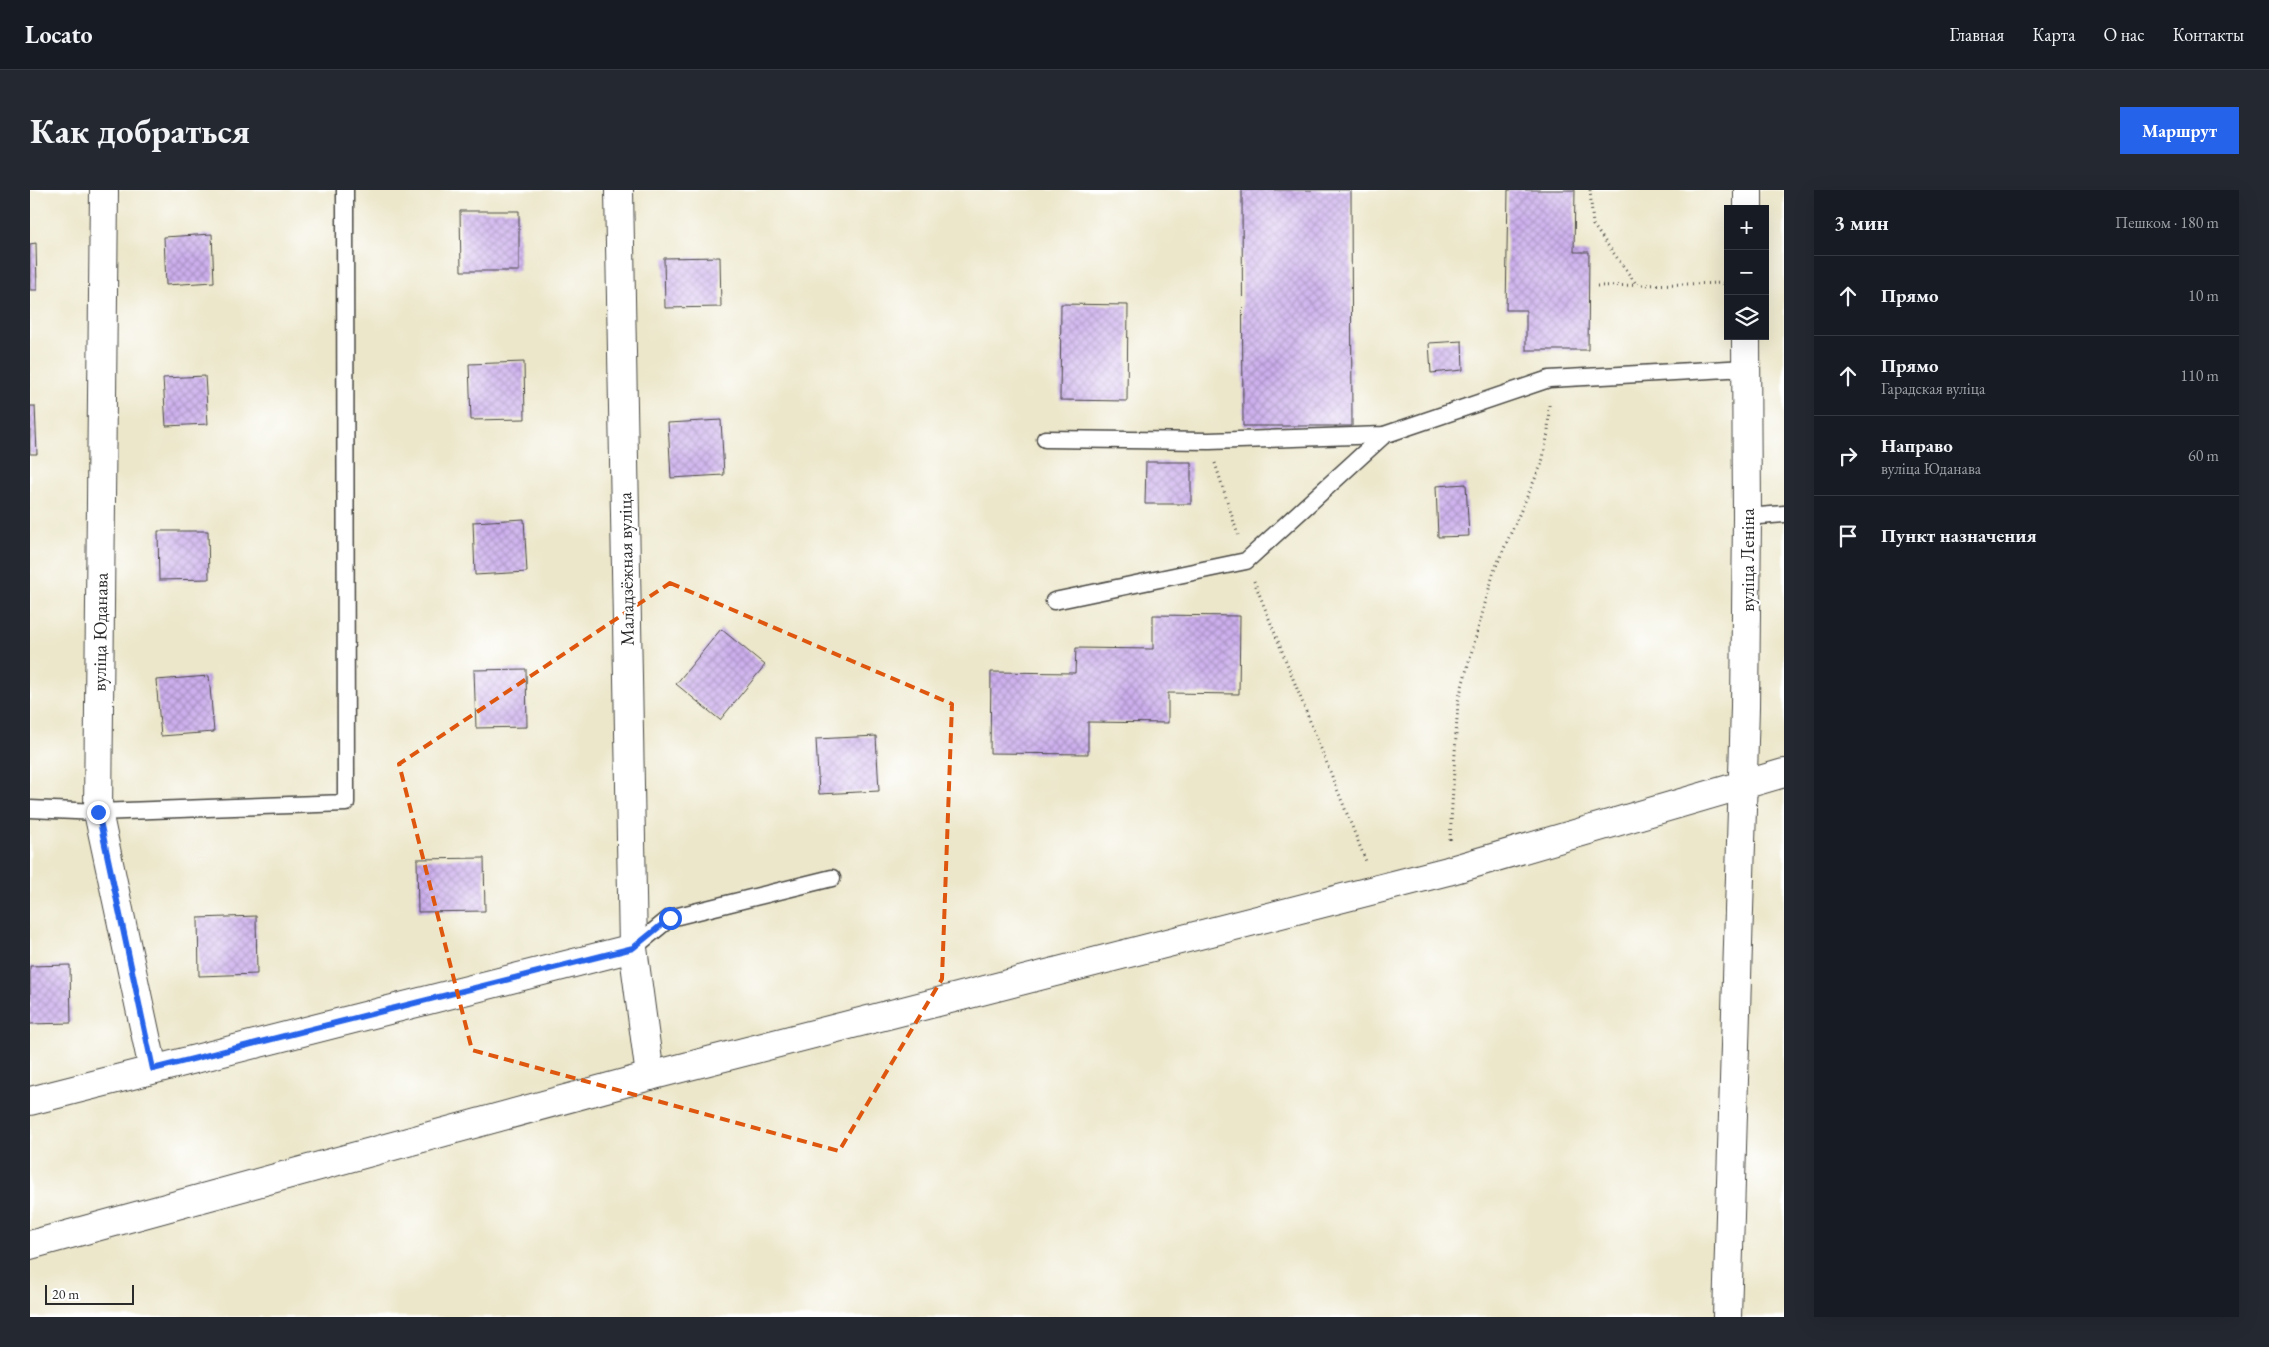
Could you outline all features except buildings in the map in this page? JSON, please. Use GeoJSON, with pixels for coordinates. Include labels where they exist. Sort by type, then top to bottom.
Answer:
{"type":"FeatureCollection","features":[{"type":"Feature","properties":{"kind":"street","name":"вуліца Юданава"},"geometry":{"type":"LineString","coordinates":[[104,190],[98,812],[153,1069]]}},
{"type":"Feature","properties":{"kind":"street","name":"Маладзёжная вуліца"},"geometry":{"type":"LineString","coordinates":[[619,190],[633,948],[650,1076]]}},
{"type":"Feature","properties":{"kind":"street"},"geometry":{"type":"LineString","coordinates":[[1748,190],[1748,205]]}},
{"type":"Feature","properties":{"kind":"street","name":"вуліца Леніна"},"geometry":{"type":"LineString","coordinates":[[1727,1317],[1740,914],[1742,784],[1746,707],[1746,340]]}},
{"type":"Feature","properties":{"kind":"street"},"geometry":{"type":"LineString","coordinates":[[30,1245],[650,1076],[1448,870],[1742,784],[1784,774]]}},
{"type":"Feature","properties":{"kind":"street"},"geometry":{"type":"LineString","coordinates":[[30,1101],[633,948]]}},
{"type":"Feature","properties":{"kind":"lane"},"geometry":{"type":"LineString","coordinates":[[30,809],[98,812],[346,804],[345,190]]}},
{"type":"Feature","properties":{"kind":"lane"},"geometry":{"type":"LineString","coordinates":[[1045,439],[1209,441],[1384,435],[1549,379],[1746,368]]}},
{"type":"Feature","properties":{"kind":"lane"},"geometry":{"type":"LineString","coordinates":[[1054,601],[1246,561],[1384,435]]}},
{"type":"Feature","properties":{"kind":"lane"},"geometry":{"type":"LineString","coordinates":[[1747,517],[1784,514]]}},
{"type":"Feature","properties":{"kind":"lane"},"geometry":{"type":"LineString","coordinates":[[633,948],[670,918],[832,878]]}},
{"type":"Feature","properties":{"kind":"path"},"geometry":{"type":"LineString","coordinates":[[1590,190],[1593,225],[1637,285]]}},
{"type":"Feature","properties":{"kind":"path"},"geometry":{"type":"LineString","coordinates":[[1597,286],[1724,283]]}},
{"type":"Feature","properties":{"kind":"path"},"geometry":{"type":"LineString","coordinates":[[1448,870],[1458,701],[1494,571],[1542,463],[1548,433],[1549,379]]}},
{"type":"Feature","properties":{"kind":"path"},"geometry":{"type":"LineString","coordinates":[[1209,441],[1246,561],[1377,889]]}},
{"type":"Feature","properties":{"kind":"highlighted area"},"geometry":{"type":"Polygon","coordinates":[[[670,583],[952,704],[942,979],[839,1151],[472,1050],[399,764],[670,583]]]}},
{"type":"Feature","properties":{"kind":"route"},"geometry":{"type":"LineString","coordinates":[[98,812],[153,1069],[633,948],[670,918]]}}]}
